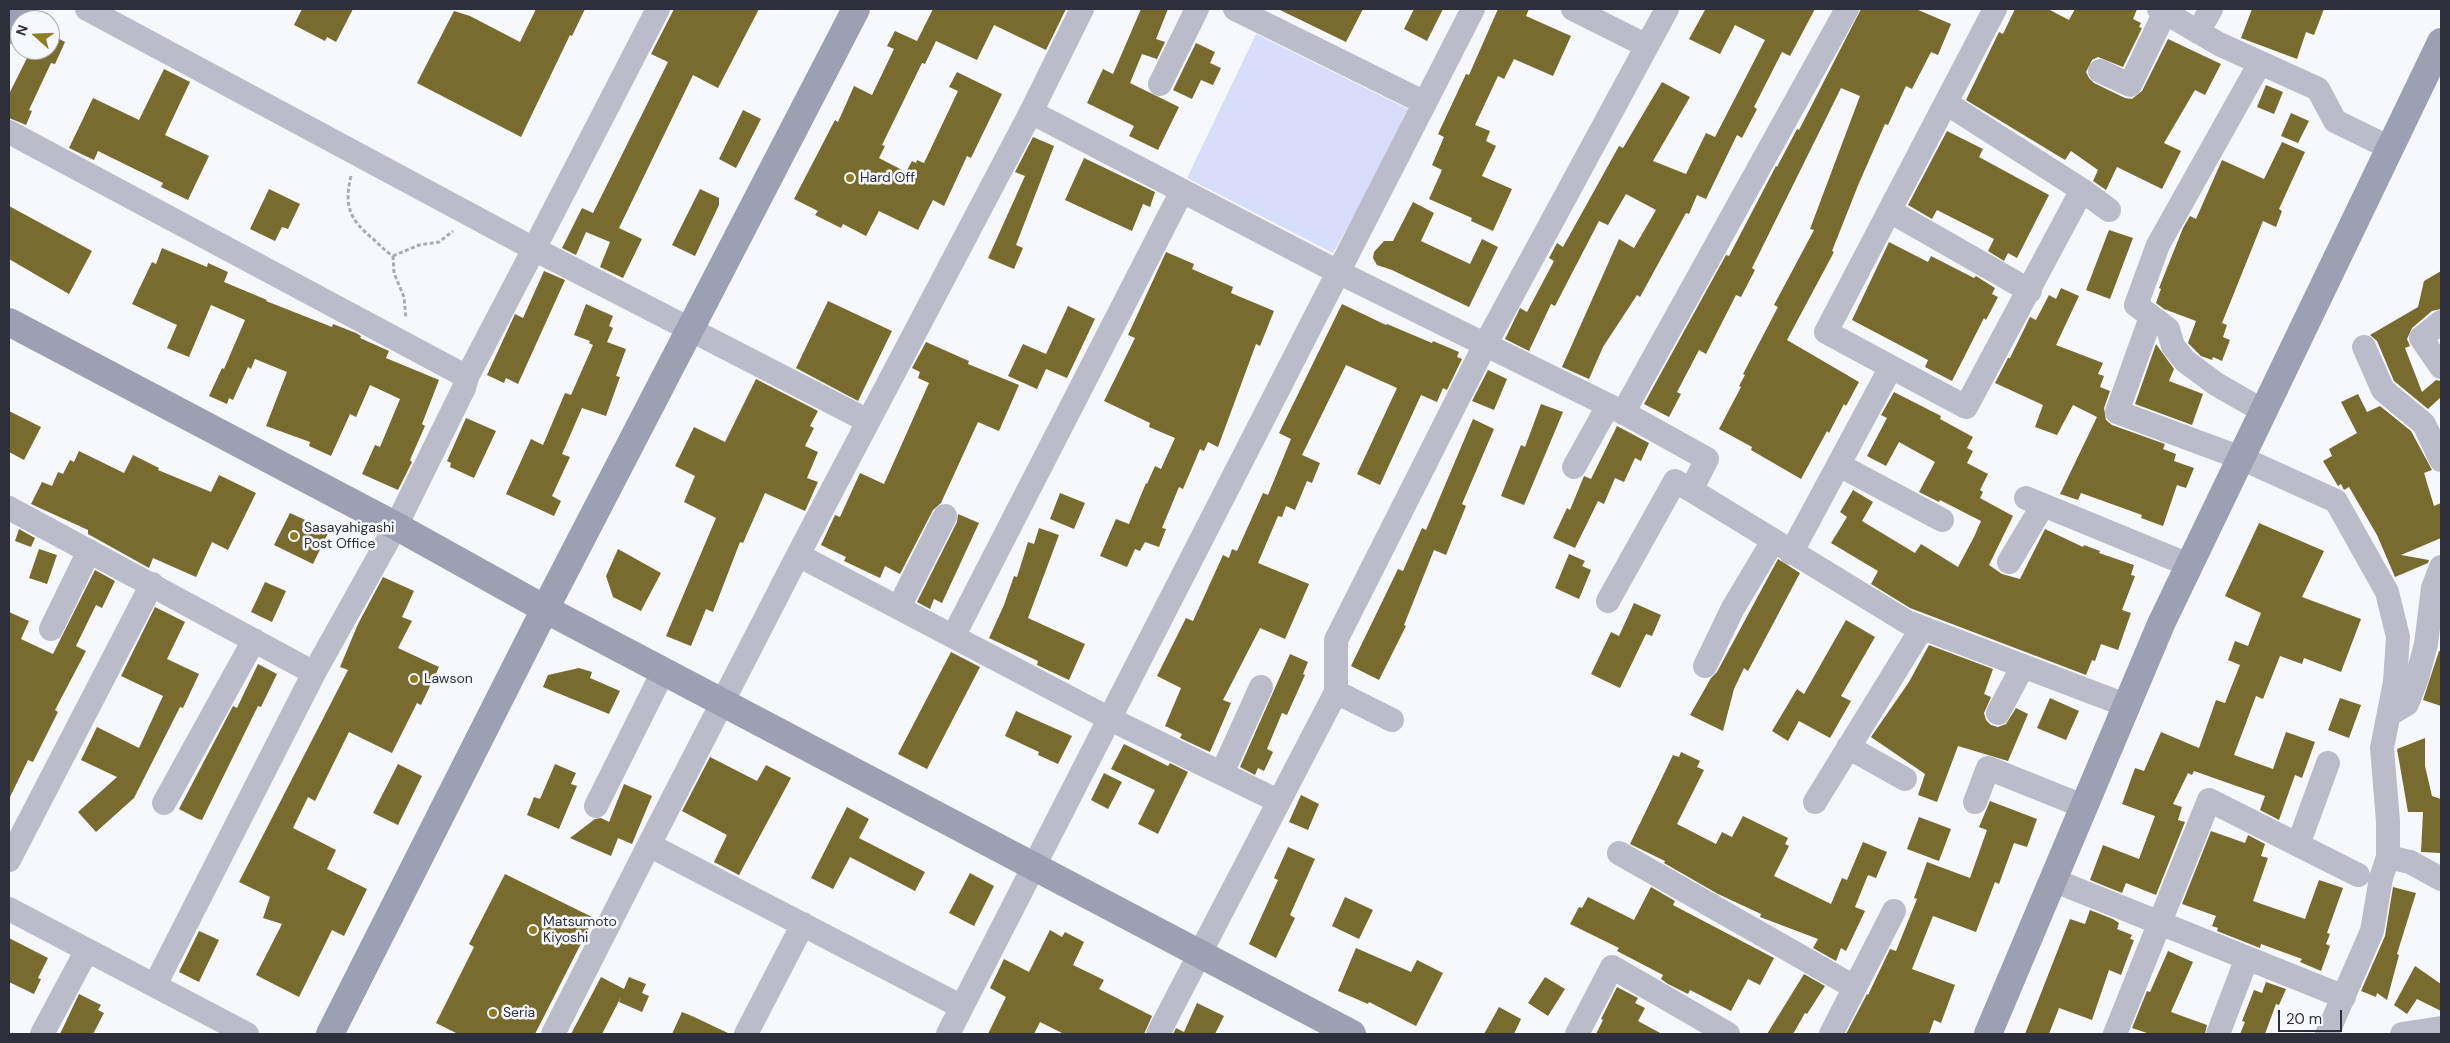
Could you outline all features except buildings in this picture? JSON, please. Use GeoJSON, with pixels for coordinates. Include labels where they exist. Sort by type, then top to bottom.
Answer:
{"type":"FeatureCollection","features":[{"type":"Feature","properties":{"kind":"street"},"geometry":{"type":"LineString","coordinates":[[9,30],[19,9]]}},
{"type":"Feature","properties":{"kind":"street"},"geometry":{"type":"LineString","coordinates":[[87,9],[534,249],[868,421]]}},
{"type":"Feature","properties":{"kind":"street"},"geometry":{"type":"LineString","coordinates":[[155,985],[314,673],[396,526],[467,377],[658,9]]}},
{"type":"Feature","properties":{"kind":"street"},"geometry":{"type":"LineString","coordinates":[[330,1034],[545,609],[856,9]]}},
{"type":"Feature","properties":{"kind":"street"},"geometry":{"type":"LineString","coordinates":[[553,1034],[721,702],[1031,112],[1082,9]]}},
{"type":"Feature","properties":{"kind":"street"},"geometry":{"type":"LineString","coordinates":[[1160,84],[1197,9]]}},
{"type":"Feature","properties":{"kind":"street"},"geometry":{"type":"LineString","coordinates":[[1235,9],[1425,103]]}},
{"type":"Feature","properties":{"kind":"street"},"geometry":{"type":"LineString","coordinates":[[948,1034],[1473,9]]}},
{"type":"Feature","properties":{"kind":"street"},"geometry":{"type":"LineString","coordinates":[[1573,9],[1647,46]]}},
{"type":"Feature","properties":{"kind":"street"},"geometry":{"type":"LineString","coordinates":[[1158,1034],[1201,955],[1278,801],[1336,692],[1336,640],[1485,345],[1667,9]]}},
{"type":"Feature","properties":{"kind":"street"},"geometry":{"type":"LineString","coordinates":[[1574,467],[1616,409],[1848,9]]}},
{"type":"Feature","properties":{"kind":"street"},"geometry":{"type":"LineString","coordinates":[[1995,9],[1826,332],[1966,407],[2030,292],[2082,190]]}},
{"type":"Feature","properties":{"kind":"street"},"geometry":{"type":"LineString","coordinates":[[2198,32],[2211,9]]}},
{"type":"Feature","properties":{"kind":"street"},"geometry":{"type":"LineString","coordinates":[[2100,71],[2130,85],[2162,11],[2198,32],[2318,89],[2335,121],[2390,148]]}},
{"type":"Feature","properties":{"kind":"street"},"geometry":{"type":"LineString","coordinates":[[1988,1034],[2161,624],[2390,148],[2438,56]]}},
{"type":"Feature","properties":{"kind":"street"},"geometry":{"type":"LineString","coordinates":[[2260,63],[2158,245],[2136,305],[2168,330],[2173,346],[2185,360],[2216,384],[2263,411]]}},
{"type":"Feature","properties":{"kind":"street"},"geometry":{"type":"LineString","coordinates":[[1946,103],[2082,190],[2109,210]]}},
{"type":"Feature","properties":{"kind":"street"},"geometry":{"type":"LineString","coordinates":[[1031,112],[1338,272],[1616,409],[1707,459],[1691,490]]}},
{"type":"Feature","properties":{"kind":"street"},"geometry":{"type":"LineString","coordinates":[[9,132],[467,377]]}},
{"type":"Feature","properties":{"kind":"street"},"geometry":{"type":"LineString","coordinates":[[954,635],[1182,191]]}},
{"type":"Feature","properties":{"kind":"street"},"geometry":{"type":"LineString","coordinates":[[1890,211],[2030,292]]}},
{"type":"Feature","properties":{"kind":"street"},"geometry":{"type":"LineString","coordinates":[[2151,316],[2117,412],[2241,458],[2336,501],[2352,526],[2387,592],[2395,623],[2398,646],[2395,682],[2382,748],[2388,821],[2388,857],[2381,878],[2372,931],[2327,1034]]}},
{"type":"Feature","properties":{"kind":"street"},"geometry":{"type":"LineString","coordinates":[[9,322],[396,526],[545,609],[1352,1034]]}},
{"type":"Feature","properties":{"kind":"street"},"geometry":{"type":"LineString","coordinates":[[2441,322],[2421,338],[2441,367]]}},
{"type":"Feature","properties":{"kind":"street"},"geometry":{"type":"LineString","coordinates":[[2364,347],[2383,390],[2436,435],[2441,460]]}},
{"type":"Feature","properties":{"kind":"street"},"geometry":{"type":"LineString","coordinates":[[1704,666],[1733,608],[1782,547],[1839,465],[1892,367]]}},
{"type":"Feature","properties":{"kind":"street"},"geometry":{"type":"LineString","coordinates":[[1839,465],[1942,520]]}},
{"type":"Feature","properties":{"kind":"street"},"geometry":{"type":"LineString","coordinates":[[1608,601],[1676,482],[1907,622],[2128,706]]}},
{"type":"Feature","properties":{"kind":"street"},"geometry":{"type":"LineString","coordinates":[[2009,562],[2035,502],[2190,565]]}},
{"type":"Feature","properties":{"kind":"street"},"geometry":{"type":"LineString","coordinates":[[9,508],[314,673]]}},
{"type":"Feature","properties":{"kind":"street"},"geometry":{"type":"LineString","coordinates":[[900,607],[945,516]]}},
{"type":"Feature","properties":{"kind":"street"},"geometry":{"type":"LineString","coordinates":[[51,628],[90,551]]}},
{"type":"Feature","properties":{"kind":"street"},"geometry":{"type":"LineString","coordinates":[[798,555],[954,635],[1110,719],[1278,801]]}},
{"type":"Feature","properties":{"kind":"street"},"geometry":{"type":"LineString","coordinates":[[2390,714],[2407,704],[2417,678],[2426,644],[2438,582]]}},
{"type":"Feature","properties":{"kind":"street"},"geometry":{"type":"LineString","coordinates":[[9,860],[152,584]]}},
{"type":"Feature","properties":{"kind":"street"},"geometry":{"type":"LineString","coordinates":[[1815,802],[1922,628]]}},
{"type":"Feature","properties":{"kind":"street"},"geometry":{"type":"LineString","coordinates":[[164,803],[254,640]]}},
{"type":"Feature","properties":{"kind":"street"},"geometry":{"type":"LineString","coordinates":[[1998,713],[2023,666]]}},
{"type":"Feature","properties":{"kind":"street"},"geometry":{"type":"LineString","coordinates":[[596,806],[664,672]]}},
{"type":"Feature","properties":{"kind":"street"},"geometry":{"type":"LineString","coordinates":[[1222,773],[1261,687]]}},
{"type":"Feature","properties":{"kind":"street"},"geometry":{"type":"LineString","coordinates":[[1336,692],[1392,720]]}},
{"type":"Feature","properties":{"kind":"street"},"geometry":{"type":"LineString","coordinates":[[1848,747],[1905,779]]}},
{"type":"Feature","properties":{"kind":"street"},"geometry":{"type":"LineString","coordinates":[[2298,845],[2328,763]]}},
{"type":"Feature","properties":{"kind":"street"},"geometry":{"type":"LineString","coordinates":[[1976,802],[1988,768],[2085,807]]}},
{"type":"Feature","properties":{"kind":"street"},"geometry":{"type":"LineString","coordinates":[[2115,1034],[2209,800],[2358,875]]}},
{"type":"Feature","properties":{"kind":"street"},"geometry":{"type":"LineString","coordinates":[[649,845],[962,1007]]}},
{"type":"Feature","properties":{"kind":"street"},"geometry":{"type":"LineString","coordinates":[[1619,853],[1854,987]]}},
{"type":"Feature","properties":{"kind":"street"},"geometry":{"type":"LineString","coordinates":[[2388,857],[2410,862],[2441,880]]}},
{"type":"Feature","properties":{"kind":"street"},"geometry":{"type":"LineString","coordinates":[[2054,880],[2344,997]]}},
{"type":"Feature","properties":{"kind":"street"},"geometry":{"type":"LineString","coordinates":[[9,909],[247,1034]]}},
{"type":"Feature","properties":{"kind":"street"},"geometry":{"type":"LineString","coordinates":[[1831,1034],[1894,911]]}},
{"type":"Feature","properties":{"kind":"street"},"geometry":{"type":"LineString","coordinates":[[746,1034],[803,924]]}},
{"type":"Feature","properties":{"kind":"street"},"geometry":{"type":"LineString","coordinates":[[42,1034],[87,950]]}},
{"type":"Feature","properties":{"kind":"street"},"geometry":{"type":"LineString","coordinates":[[2218,1034],[2247,958]]}},
{"type":"Feature","properties":{"kind":"street"},"geometry":{"type":"LineString","coordinates":[[1577,1034],[1612,967],[1728,1034]]}},
{"type":"Feature","properties":{"kind":"street"},"geometry":{"type":"LineString","coordinates":[[2402,1034],[2441,1028]]}},
{"type":"Feature","properties":{"kind":"path"},"geometry":{"type":"LineString","coordinates":[[358,154],[347,191],[351,214],[362,231],[393,256],[394,273],[404,298],[408,326]]}},
{"type":"Feature","properties":{"kind":"path"},"geometry":{"type":"LineString","coordinates":[[393,256],[419,244],[438,242],[446,234],[456,229]]}},
{"type":"Feature","properties":{"kind":"shaded area"},"geometry":{"type":"Polygon","coordinates":[[[1256,34],[1412,111],[1333,253],[1187,178],[1256,34]]]}},
{"type":"Feature","properties":{"kind":"place","name":"Hard Off"},"geometry":{"type":"Point","coordinates":[850,178]}},
{"type":"Feature","properties":{"kind":"place","name":"Sasayahigashi Post Office"},"geometry":{"type":"Point","coordinates":[294,536]}},
{"type":"Feature","properties":{"kind":"place","name":"Lawson"},"geometry":{"type":"Point","coordinates":[414,679]}},
{"type":"Feature","properties":{"kind":"place","name":"Matsumoto Kiyoshi"},"geometry":{"type":"Point","coordinates":[533,930]}},
{"type":"Feature","properties":{"kind":"place","name":"Seria"},"geometry":{"type":"Point","coordinates":[493,1013]}}]}
